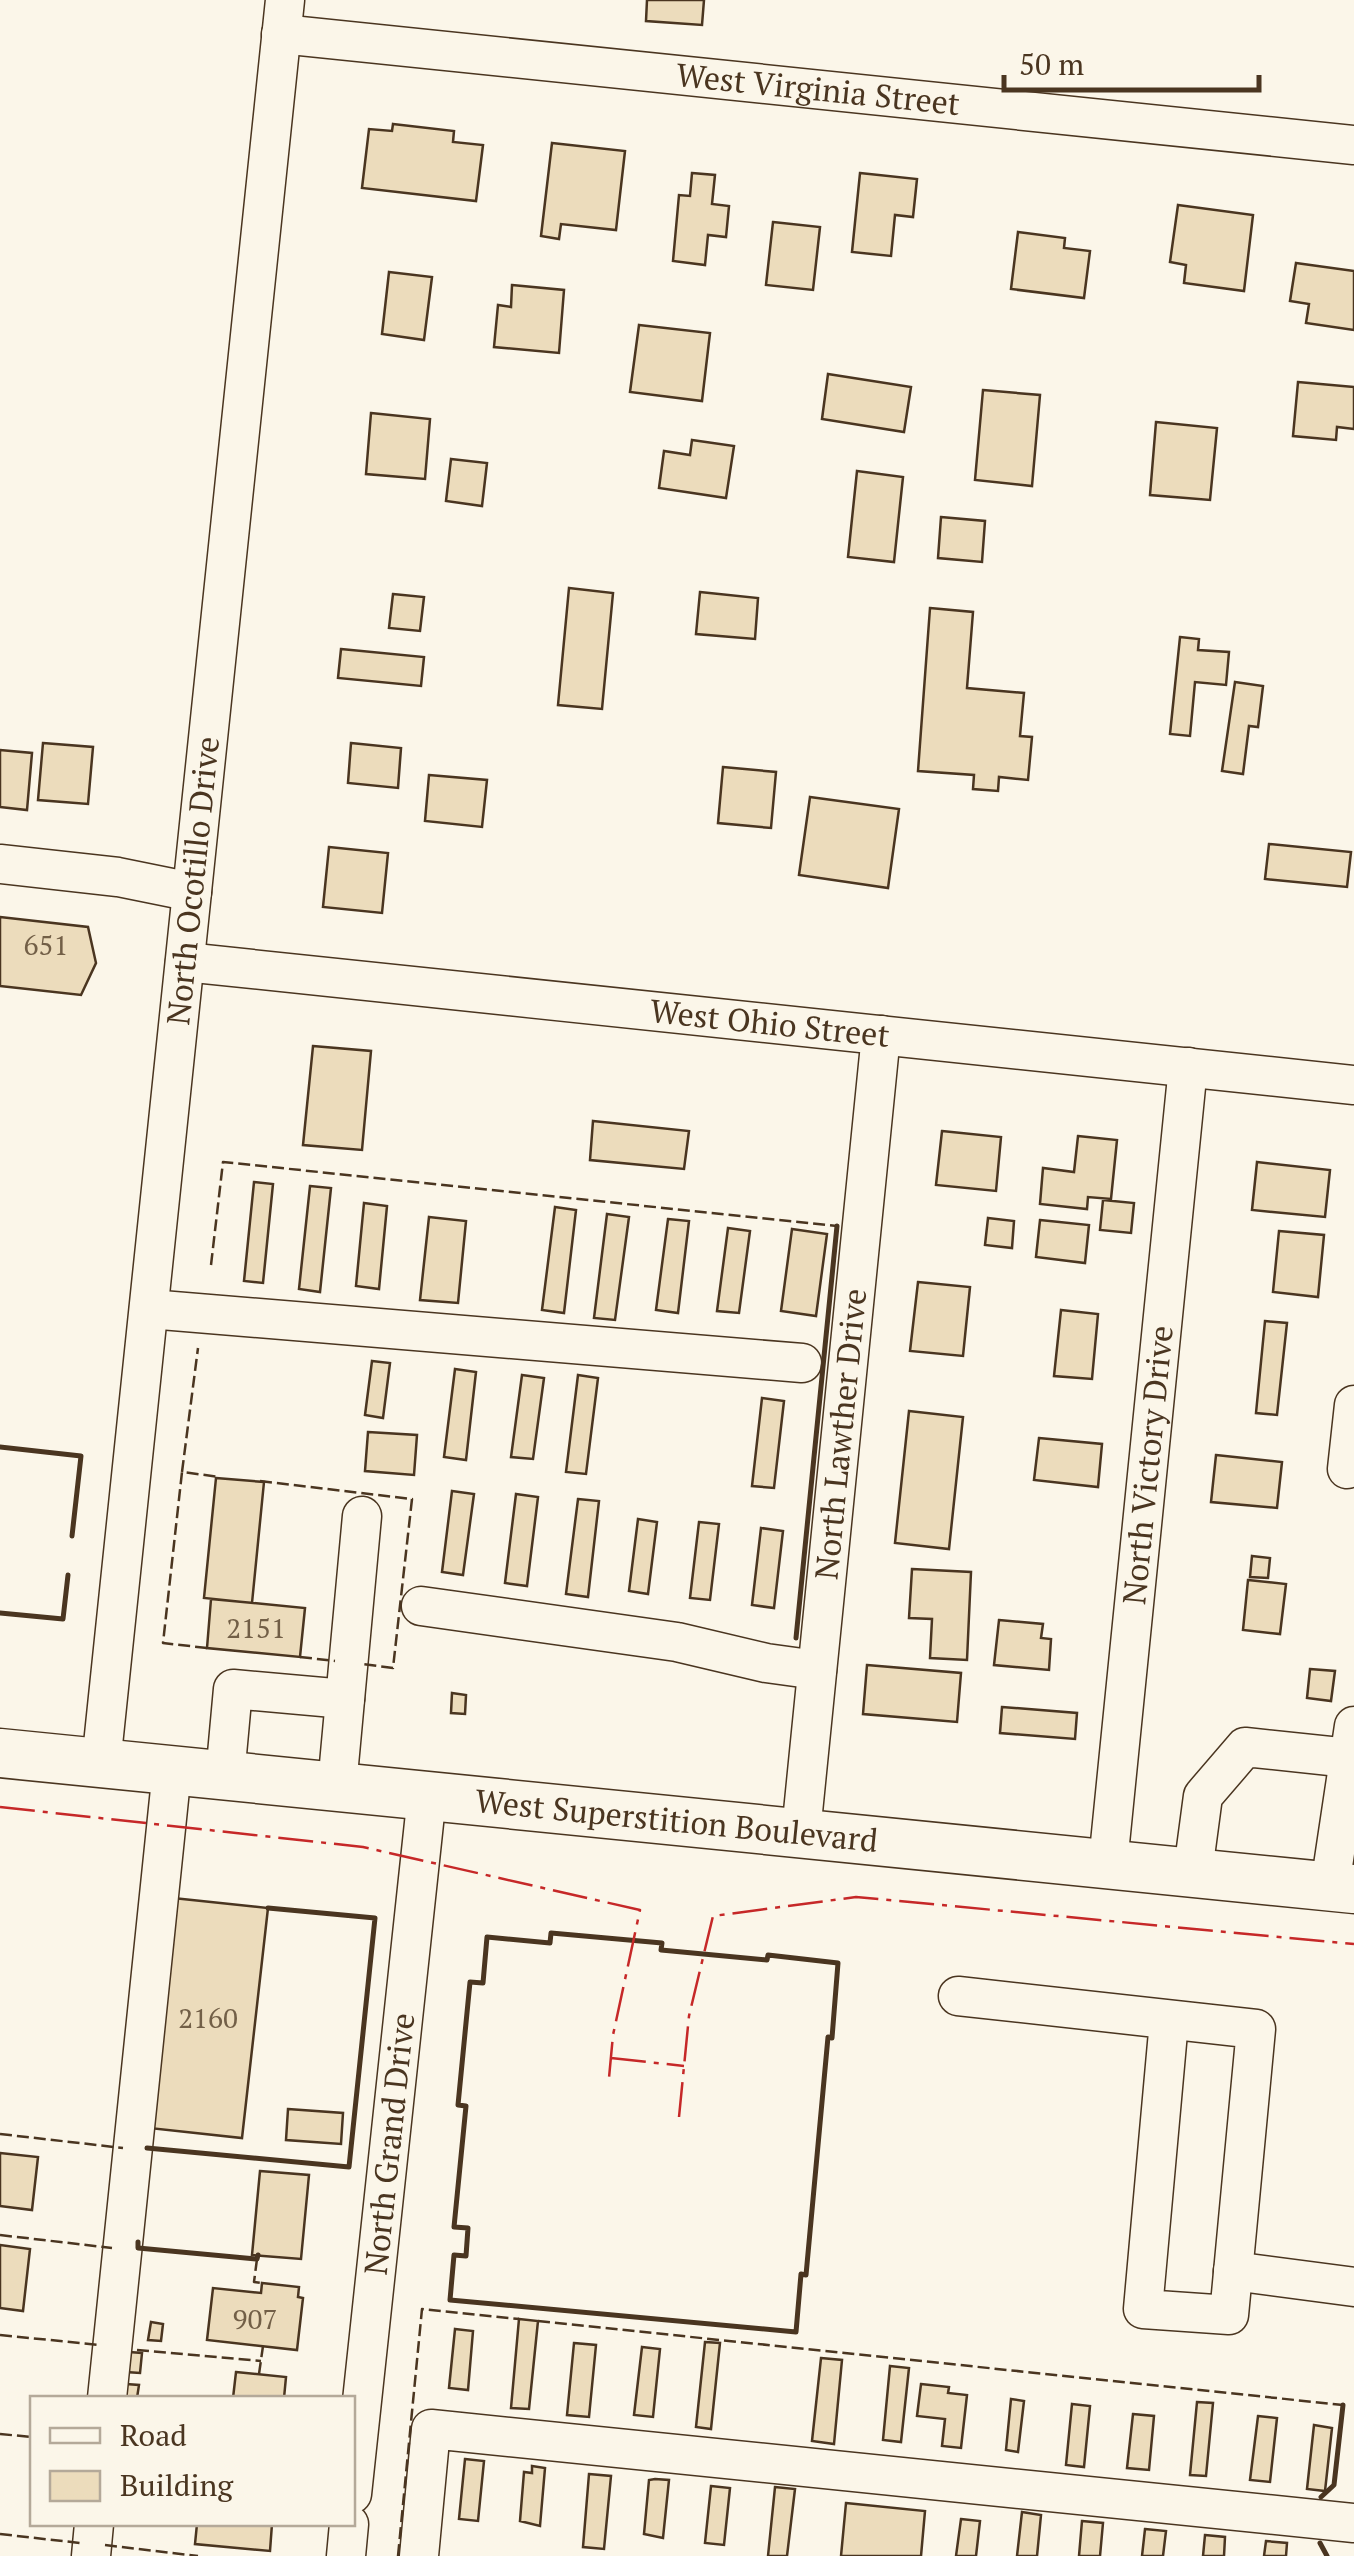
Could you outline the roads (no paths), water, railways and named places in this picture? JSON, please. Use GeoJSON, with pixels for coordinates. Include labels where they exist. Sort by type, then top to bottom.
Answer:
{"type":"FeatureCollection","features":[{"type":"Feature","properties":{"kind":"main road","name":"West Superstition Boulevard"},"geometry":{"type":"LineString","coordinates":[[0,1753],[1342,1888]]}},
{"type":"Feature","properties":{"kind":"street","name":"West Virginia Street"},"geometry":{"type":"LineString","coordinates":[[283,17],[1354,145]]}},
{"type":"Feature","properties":{"kind":"street","name":"North Ocotillo Drive"},"geometry":{"type":"LineString","coordinates":[[101,1764],[283,17]]}},
{"type":"Feature","properties":{"kind":"street"},"geometry":{"type":"LineString","coordinates":[[0,864],[118,877],[192,892]]}},
{"type":"Feature","properties":{"kind":"street","name":"West Ohio Street"},"geometry":{"type":"LineString","coordinates":[[185,962],[1354,1085]]}},
{"type":"Feature","properties":{"kind":"street","name":"North Lawther Drive"},"geometry":{"type":"LineString","coordinates":[[801,1832],[881,1035]]}},
{"type":"Feature","properties":{"kind":"street","name":"North Victory Drive"},"geometry":{"type":"LineString","coordinates":[[1108,1863],[1188,1067]]}},
{"type":"Feature","properties":{"kind":"street"},"geometry":{"type":"LineString","coordinates":[[149,1309],[802,1363]]}},
{"type":"Feature","properties":{"kind":"street"},"geometry":{"type":"LineString","coordinates":[[1347,1469],[1354,1405]]}},
{"type":"Feature","properties":{"kind":"street"},"geometry":{"type":"LineString","coordinates":[[337,1786],[362,1516]]}},
{"type":"Feature","properties":{"kind":"street"},"geometry":{"type":"LineString","coordinates":[[421,1606],[677,1642],[818,1670]]}},
{"type":"Feature","properties":{"kind":"street"},"geometry":{"type":"LineString","coordinates":[[225,1776],[234,1689],[345,1699]]}},
{"type":"Feature","properties":{"kind":"street"},"geometry":{"type":"LineString","coordinates":[[1192,1871],[1203,1796],[1245,1747],[1352,1742],[1342,1888]]}},
{"type":"Feature","properties":{"kind":"street"},"geometry":{"type":"LineString","coordinates":[[107,2396],[172,1770]]}},
{"type":"Feature","properties":{"kind":"street","name":"North Grand Drive"},"geometry":{"type":"LineString","coordinates":[[355,2466],[427,1796]]}},
{"type":"Feature","properties":{"kind":"street"},"geometry":{"type":"LineString","coordinates":[[958,1996],[1256,2029],[1229,2316],[1143,2309],[1169,2021]]}},
{"type":"Feature","properties":{"kind":"street"},"geometry":{"type":"LineString","coordinates":[[1233,2271],[1354,2286]]}},
{"type":"Feature","properties":{"kind":"street"},"geometry":{"type":"LineString","coordinates":[[419,2556],[431,2428],[1354,2523]]}},
{"type":"Feature","properties":{"kind":"street"},"geometry":{"type":"LineString","coordinates":[[91,2556],[94,2526]]}},
{"type":"Feature","properties":{"kind":"street"},"geometry":{"type":"LineString","coordinates":[[346,2556],[349,2526]]}}]}
